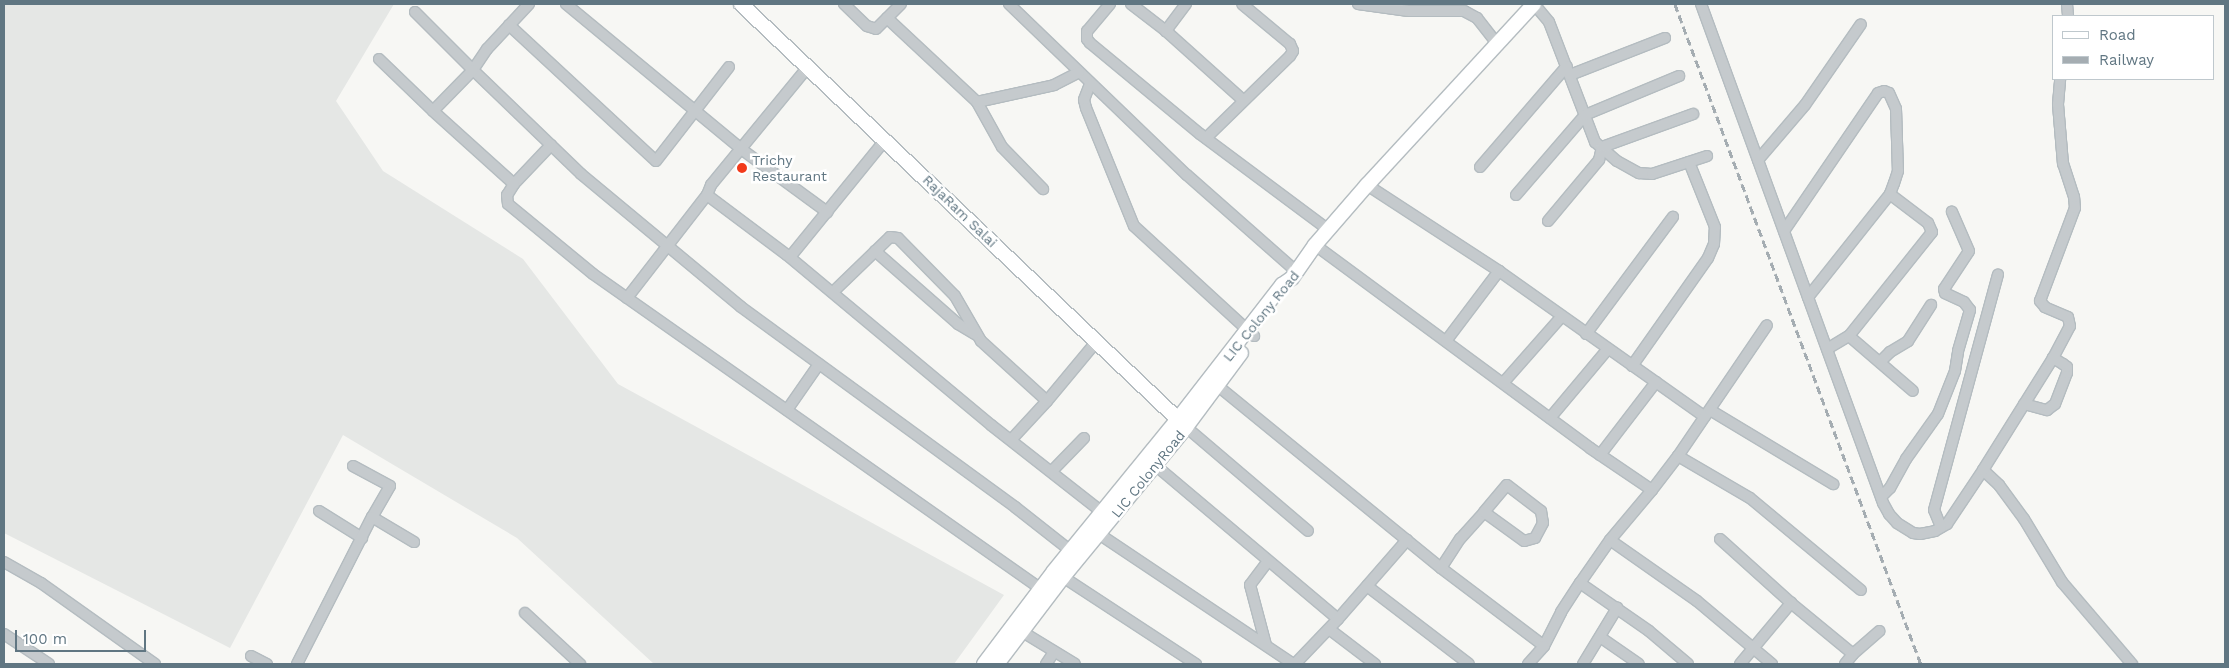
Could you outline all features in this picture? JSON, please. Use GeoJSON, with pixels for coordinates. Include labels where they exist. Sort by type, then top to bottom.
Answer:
{"type":"FeatureCollection","features":[{"type":"Feature","properties":{"kind":"main road","name":"RajaRam Salai"},"geometry":{"type":"LineString","coordinates":[[740,4],[886,139],[1182,423]]}},
{"type":"Feature","properties":{"kind":"main road","name":"LIC Colony Road"},"geometry":{"type":"LineString","coordinates":[[1294,275],[1315,245],[1368,185],[1498,46],[1534,4]]}},
{"type":"Feature","properties":{"kind":"main road"},"geometry":{"type":"LineString","coordinates":[[984,664],[1052,583],[1071,551],[1102,512],[1182,423],[1251,333],[1288,291],[1294,275]]}},
{"type":"Feature","properties":{"kind":"main road","name":"LIC ColonyRoad"},"geometry":{"type":"LineString","coordinates":[[997,664],[1052,583],[1099,534],[1155,465],[1182,423]]}},
{"type":"Feature","properties":{"kind":"street"},"geometry":{"type":"LineString","coordinates":[[433,110],[473,70],[487,49],[529,4]]}},
{"type":"Feature","properties":{"kind":"street"},"geometry":{"type":"LineString","coordinates":[[566,4],[741,149],[827,212]]}},
{"type":"Feature","properties":{"kind":"street"},"geometry":{"type":"LineString","coordinates":[[844,4],[872,29],[876,29],[901,4]]}},
{"type":"Feature","properties":{"kind":"street"},"geometry":{"type":"LineString","coordinates":[[1009,4],[1090,84],[1294,275]]}},
{"type":"Feature","properties":{"kind":"street"},"geometry":{"type":"LineString","coordinates":[[1110,4],[1087,31],[1087,39],[1206,138],[1329,230]]}},
{"type":"Feature","properties":{"kind":"street"},"geometry":{"type":"LineString","coordinates":[[1131,4],[1166,31],[1244,100]]}},
{"type":"Feature","properties":{"kind":"street"},"geometry":{"type":"LineString","coordinates":[[1166,31],[1186,4]]}},
{"type":"Feature","properties":{"kind":"street"},"geometry":{"type":"LineString","coordinates":[[1206,138],[1293,51],[1290,44],[1242,4]]}},
{"type":"Feature","properties":{"kind":"street"},"geometry":{"type":"LineString","coordinates":[[1365,4],[1409,11],[1464,11],[1477,18],[1498,46]]}},
{"type":"Feature","properties":{"kind":"street"},"geometry":{"type":"LineString","coordinates":[[1534,4],[1549,22],[1595,142],[1617,161],[1639,173],[1652,174],[1707,156]]}},
{"type":"Feature","properties":{"kind":"street"},"geometry":{"type":"LineString","coordinates":[[1702,4],[1881,497],[1889,514],[1906,530],[1920,534],[1947,524],[2053,358],[2071,321],[2064,314],[2041,305],[2040,301],[2075,208],[2074,197],[2063,164],[2058,104],[2060,80]]}},
{"type":"Feature","properties":{"kind":"street"},"geometry":{"type":"LineString","coordinates":[[415,12],[551,145],[667,246],[741,307],[1015,507],[1071,551]]}},
{"type":"Feature","properties":{"kind":"street"},"geometry":{"type":"LineString","coordinates":[[887,18],[977,102],[1002,147],[1043,190]]}},
{"type":"Feature","properties":{"kind":"street"},"geometry":{"type":"LineString","coordinates":[[1758,160],[1805,105],[1861,24]]}},
{"type":"Feature","properties":{"kind":"street"},"geometry":{"type":"LineString","coordinates":[[509,25],[656,161],[696,112],[728,67]]}},
{"type":"Feature","properties":{"kind":"street"},"geometry":{"type":"LineString","coordinates":[[1480,166],[1569,70],[1665,38]]}},
{"type":"Feature","properties":{"kind":"street"},"geometry":{"type":"LineString","coordinates":[[379,59],[514,184]]}},
{"type":"Feature","properties":{"kind":"street"},"geometry":{"type":"LineString","coordinates":[[627,298],[707,195],[711,185],[808,66]]}},
{"type":"Feature","properties":{"kind":"street"},"geometry":{"type":"LineString","coordinates":[[977,102],[1054,85],[1079,72]]}},
{"type":"Feature","properties":{"kind":"street"},"geometry":{"type":"LineString","coordinates":[[1516,195],[1585,115],[1679,76]]}},
{"type":"Feature","properties":{"kind":"street"},"geometry":{"type":"LineString","coordinates":[[1090,84],[1084,100],[1086,108],[1134,226],[1251,333]]}},
{"type":"Feature","properties":{"kind":"street"},"geometry":{"type":"LineString","coordinates":[[1784,231],[1878,93],[1884,91],[1894,100],[1896,109],[1898,171],[1890,194],[1808,296]]}},
{"type":"Feature","properties":{"kind":"street"},"geometry":{"type":"LineString","coordinates":[[1602,147],[1694,114]]}},
{"type":"Feature","properties":{"kind":"street"},"geometry":{"type":"LineString","coordinates":[[790,257],[886,139]]}},
{"type":"Feature","properties":{"kind":"street"},"geometry":{"type":"LineString","coordinates":[[551,145],[514,184],[507,195],[508,204],[593,274],[787,410],[1052,583],[1196,664]]}},
{"type":"Feature","properties":{"kind":"street"},"geometry":{"type":"LineString","coordinates":[[1548,221],[1599,160],[1602,147]]}},
{"type":"Feature","properties":{"kind":"street"},"geometry":{"type":"LineString","coordinates":[[1632,366],[1708,258],[1714,244],[1715,227],[1689,162]]}},
{"type":"Feature","properties":{"kind":"street"},"geometry":{"type":"LineString","coordinates":[[1368,185],[1499,271],[1608,350],[1656,382],[1708,414],[1833,484]]}},
{"type":"Feature","properties":{"kind":"street"},"geometry":{"type":"LineString","coordinates":[[1827,349],[1849,336],[1932,232],[1928,223],[1890,194]]}},
{"type":"Feature","properties":{"kind":"street"},"geometry":{"type":"LineString","coordinates":[[707,195],[790,257],[1011,440],[1102,512]]}},
{"type":"Feature","properties":{"kind":"street"},"geometry":{"type":"LineString","coordinates":[[1881,497],[1890,488],[1906,459],[1942,407],[1955,370],[1958,351],[1970,310],[1964,302],[1945,293],[1944,290],[1969,254],[1952,212]]}},
{"type":"Feature","properties":{"kind":"street"},"geometry":{"type":"LineString","coordinates":[[1586,334],[1673,217]]}},
{"type":"Feature","properties":{"kind":"street"},"geometry":{"type":"LineString","coordinates":[[833,292],[890,237],[898,238],[955,296],[966,311],[976,335]]}},
{"type":"Feature","properties":{"kind":"street"},"geometry":{"type":"LineString","coordinates":[[1315,245],[1600,455],[1652,490]]}},
{"type":"Feature","properties":{"kind":"street"},"geometry":{"type":"LineString","coordinates":[[875,251],[958,324],[976,335],[1048,402]]}},
{"type":"Feature","properties":{"kind":"street"},"geometry":{"type":"LineString","coordinates":[[1446,341],[1499,271]]}},
{"type":"Feature","properties":{"kind":"street"},"geometry":{"type":"LineString","coordinates":[[1941,527],[1934,510],[1998,275]]}},
{"type":"Feature","properties":{"kind":"street"},"geometry":{"type":"LineString","coordinates":[[1880,362],[1890,352],[1908,341],[1931,305]]}},
{"type":"Feature","properties":{"kind":"street"},"geometry":{"type":"LineString","coordinates":[[1503,384],[1562,316]]}},
{"type":"Feature","properties":{"kind":"street"},"geometry":{"type":"LineString","coordinates":[[1528,664],[1544,646],[1561,612],[1610,540],[1678,456],[1767,325]]}},
{"type":"Feature","properties":{"kind":"street"},"geometry":{"type":"LineString","coordinates":[[1849,336],[1913,391]]}},
{"type":"Feature","properties":{"kind":"street"},"geometry":{"type":"LineString","coordinates":[[1011,440],[1048,402],[1097,342]]}},
{"type":"Feature","properties":{"kind":"street"},"geometry":{"type":"LineString","coordinates":[[1550,418],[1608,350]]}},
{"type":"Feature","properties":{"kind":"street"},"geometry":{"type":"LineString","coordinates":[[2024,404],[2047,410],[2055,404],[2067,373],[2067,367],[2053,358]]}},
{"type":"Feature","properties":{"kind":"street"},"geometry":{"type":"LineString","coordinates":[[787,410],[819,364]]}},
{"type":"Feature","properties":{"kind":"street"},"geometry":{"type":"LineString","coordinates":[[1600,455],[1656,382]]}},
{"type":"Feature","properties":{"kind":"street"},"geometry":{"type":"LineString","coordinates":[[1213,383],[1441,568],[1544,646]]}},
{"type":"Feature","properties":{"kind":"street"},"geometry":{"type":"LineString","coordinates":[[1182,423],[1308,531]]}},
{"type":"Feature","properties":{"kind":"street"},"geometry":{"type":"LineString","coordinates":[[1052,471],[1084,438]]}},
{"type":"Feature","properties":{"kind":"street"},"geometry":{"type":"LineString","coordinates":[[1678,456],[1750,498],[1860,590]]}},
{"type":"Feature","properties":{"kind":"street"},"geometry":{"type":"LineString","coordinates":[[1155,465],[1338,620]]}},
{"type":"Feature","properties":{"kind":"street"},"geometry":{"type":"LineString","coordinates":[[297,664],[372,517],[390,486],[353,466]]}},
{"type":"Feature","properties":{"kind":"street"},"geometry":{"type":"LineString","coordinates":[[1983,470],[1999,485],[2024,520],[2062,582],[2132,664]]}},
{"type":"Feature","properties":{"kind":"street"},"geometry":{"type":"LineString","coordinates":[[1441,568],[1460,539],[1507,485],[1541,511],[1543,522],[1535,538],[1524,541],[1484,512]]}},
{"type":"Feature","properties":{"kind":"street"},"geometry":{"type":"LineString","coordinates":[[319,511],[362,538]]}},
{"type":"Feature","properties":{"kind":"street"},"geometry":{"type":"LineString","coordinates":[[372,517],[414,542]]}},
{"type":"Feature","properties":{"kind":"street"},"geometry":{"type":"LineString","coordinates":[[1099,534],[1294,664],[1338,620],[1406,540]]}},
{"type":"Feature","properties":{"kind":"street"},"geometry":{"type":"LineString","coordinates":[[1720,539],[1791,604],[1853,654]]}},
{"type":"Feature","properties":{"kind":"street"},"geometry":{"type":"LineString","coordinates":[[1610,540],[1697,601],[1772,664]]}},
{"type":"Feature","properties":{"kind":"street"},"geometry":{"type":"LineString","coordinates":[[1266,645],[1250,585],[1268,561]]}},
{"type":"Feature","properties":{"kind":"street"},"geometry":{"type":"LineString","coordinates":[[4,562],[41,583],[154,664]]}},
{"type":"Feature","properties":{"kind":"street"},"geometry":{"type":"LineString","coordinates":[[1580,583],[1649,631],[1688,664]]}},
{"type":"Feature","properties":{"kind":"street"},"geometry":{"type":"LineString","coordinates":[[1366,586],[1469,664]]}},
{"type":"Feature","properties":{"kind":"street"},"geometry":{"type":"LineString","coordinates":[[1740,664],[1791,604]]}},
{"type":"Feature","properties":{"kind":"street"},"geometry":{"type":"LineString","coordinates":[[1584,664],[1616,608]]}},
{"type":"Feature","properties":{"kind":"street"},"geometry":{"type":"LineString","coordinates":[[525,613],[580,664]]}},
{"type":"Feature","properties":{"kind":"street"},"geometry":{"type":"LineString","coordinates":[[1329,629],[1375,664]]}},
{"type":"Feature","properties":{"kind":"street"},"geometry":{"type":"LineString","coordinates":[[1021,631],[1074,664]]}},
{"type":"Feature","properties":{"kind":"street"},"geometry":{"type":"LineString","coordinates":[[1845,664],[1853,654],[1879,632]]}},
{"type":"Feature","properties":{"kind":"street"},"geometry":{"type":"LineString","coordinates":[[4,634],[50,664]]}},
{"type":"Feature","properties":{"kind":"street"},"geometry":{"type":"LineString","coordinates":[[1600,637],[1639,664]]}},
{"type":"Feature","properties":{"kind":"street"},"geometry":{"type":"LineString","coordinates":[[1046,664],[1054,652]]}},
{"type":"Feature","properties":{"kind":"street"},"geometry":{"type":"LineString","coordinates":[[251,656],[267,664]]}},
{"type":"Feature","properties":{"kind":"shaded area"},"geometry":{"type":"Polygon","coordinates":[[[4,4],[394,4],[336,101],[383,171],[523,259],[618,384],[1004,595],[954,664],[654,664],[517,538],[343,435],[230,648],[4,533],[4,4]]]}},
{"type":"Feature","properties":{"kind":"railway"},"geometry":{"type":"LineString","coordinates":[[1675,4],[1921,664]]}},
{"type":"Feature","properties":{"kind":"place","name":"Trichy Restaurant"},"geometry":{"type":"Point","coordinates":[742,168]}}]}
